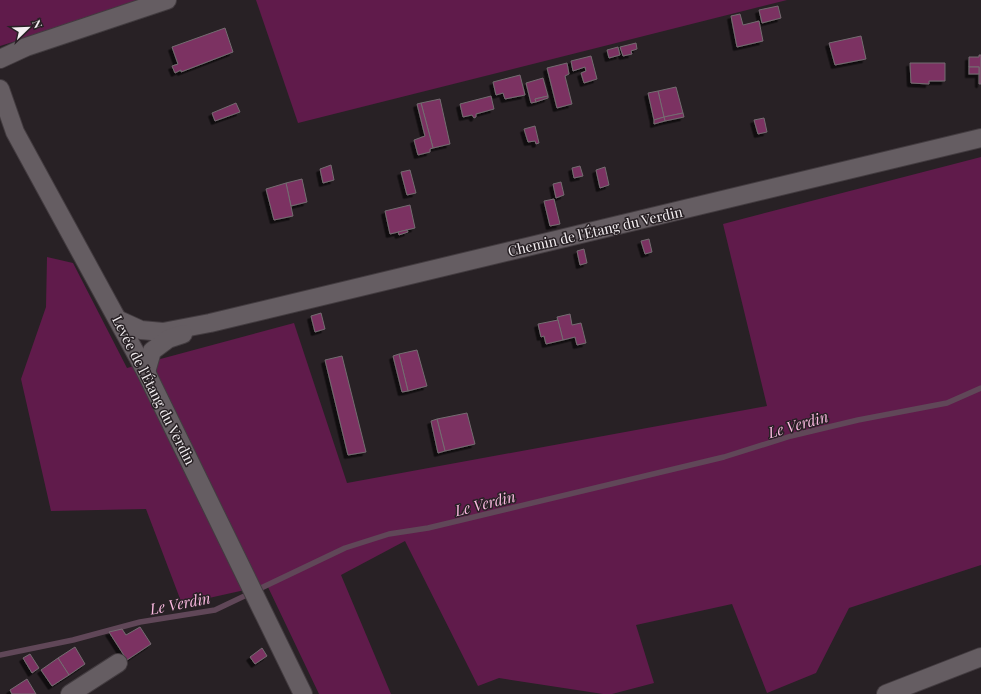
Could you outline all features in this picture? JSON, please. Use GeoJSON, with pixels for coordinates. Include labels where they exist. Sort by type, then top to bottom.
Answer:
{"type":"FeatureCollection","features":[{"type":"Feature","properties":{"kind":"street"},"geometry":{"type":"LineString","coordinates":[[0,59],[26,47],[167,0]]}},
{"type":"Feature","properties":{"kind":"street","name":"Levée de l'Étang du Verdin"},"geometry":{"type":"LineString","coordinates":[[0,89],[15,132],[119,320],[146,372],[304,694]]}},
{"type":"Feature","properties":{"kind":"street","name":"Chemin de l'Étang du Verdin"},"geometry":{"type":"LineString","coordinates":[[119,320],[141,330],[163,332],[210,323],[981,138]]}},
{"type":"Feature","properties":{"kind":"street","name":"Chemin de l'Étang du Verdin"},"geometry":{"type":"LineString","coordinates":[[146,372],[152,352],[168,339],[210,323]]}},
{"type":"Feature","properties":{"kind":"street"},"geometry":{"type":"LineString","coordinates":[[886,694],[981,657]]}},
{"type":"Feature","properties":{"kind":"street"},"geometry":{"type":"LineString","coordinates":[[70,694],[118,662]]}},
{"type":"Feature","properties":{"kind":"shaded area"},"geometry":{"type":"Polygon","coordinates":[[[0,0],[149,0],[0,46],[0,0]]]}},
{"type":"Feature","properties":{"kind":"shaded area"},"geometry":{"type":"Polygon","coordinates":[[[256,0],[787,0],[298,123],[256,0]]]}},
{"type":"Feature","properties":{"kind":"shaded area"},"geometry":{"type":"Polygon","coordinates":[[[981,157],[981,565],[849,608],[816,673],[767,693],[732,604],[636,625],[654,683],[612,694],[603,694],[499,678],[478,686],[405,541],[341,575],[391,694],[319,694],[267,585],[182,604],[146,509],[51,511],[21,379],[46,307],[47,257],[73,263],[127,368],[294,323],[347,483],[767,406],[723,224],[981,157]]]}},
{"type":"Feature","properties":{"kind":"building"},"geometry":{"type":"Polygon","coordinates":[[[778,6],[781,18],[762,23],[759,10],[778,6]]]}},
{"type":"Feature","properties":{"kind":"building"},"geometry":{"type":"Polygon","coordinates":[[[740,14],[743,25],[759,21],[763,41],[737,47],[731,16],[740,14]]]}},
{"type":"Feature","properties":{"kind":"building"},"geometry":{"type":"Polygon","coordinates":[[[225,28],[233,52],[175,73],[172,66],[178,64],[172,47],[225,28]]]}},
{"type":"Feature","properties":{"kind":"building"},"geometry":{"type":"Polygon","coordinates":[[[861,36],[866,59],[835,65],[829,43],[861,36]]]}},
{"type":"Feature","properties":{"kind":"building"},"geometry":{"type":"Polygon","coordinates":[[[636,43],[637,49],[631,51],[632,54],[623,56],[620,47],[636,43]]]}},
{"type":"Feature","properties":{"kind":"building"},"geometry":{"type":"Polygon","coordinates":[[[618,47],[620,55],[609,58],[607,50],[618,47]]]}},
{"type":"Feature","properties":{"kind":"building"},"geometry":{"type":"Polygon","coordinates":[[[979,55],[981,55],[981,84],[979,84],[979,67],[969,67],[969,57],[979,57],[979,55]]]}},
{"type":"Feature","properties":{"kind":"building"},"geometry":{"type":"Polygon","coordinates":[[[591,56],[597,79],[584,83],[581,73],[586,71],[585,67],[573,71],[571,61],[591,56]]]}},
{"type":"Feature","properties":{"kind":"building"},"geometry":{"type":"Polygon","coordinates":[[[567,63],[569,74],[565,76],[572,104],[557,108],[547,68],[567,63]]]}},
{"type":"Feature","properties":{"kind":"building"},"geometry":{"type":"Polygon","coordinates":[[[910,63],[945,63],[945,81],[929,81],[929,84],[911,83],[910,63]]]}},
{"type":"Feature","properties":{"kind":"building"},"geometry":{"type":"Polygon","coordinates":[[[969,67],[979,67],[979,74],[969,74],[969,67]]]}},
{"type":"Feature","properties":{"kind":"building"},"geometry":{"type":"Polygon","coordinates":[[[520,75],[525,95],[505,99],[503,93],[496,95],[493,82],[520,75]]]}},
{"type":"Feature","properties":{"kind":"building"},"geometry":{"type":"Polygon","coordinates":[[[543,78],[548,96],[535,99],[536,102],[531,103],[526,83],[543,78]]]}},
{"type":"Feature","properties":{"kind":"building"},"geometry":{"type":"Polygon","coordinates":[[[676,87],[683,113],[664,117],[658,91],[676,87]]]}},
{"type":"Feature","properties":{"kind":"building"},"geometry":{"type":"Polygon","coordinates":[[[658,91],[664,117],[654,120],[648,93],[658,91]]]}},
{"type":"Feature","properties":{"kind":"building"},"geometry":{"type":"Polygon","coordinates":[[[491,96],[494,109],[476,114],[476,117],[474,118],[472,115],[463,117],[460,104],[491,96]]]}},
{"type":"Feature","properties":{"kind":"building"},"geometry":{"type":"Polygon","coordinates":[[[548,96],[548,98],[536,102],[535,99],[548,96]]]}},
{"type":"Feature","properties":{"kind":"building"},"geometry":{"type":"Polygon","coordinates":[[[440,99],[450,144],[433,148],[421,103],[440,99]]]}},
{"type":"Feature","properties":{"kind":"building"},"geometry":{"type":"Polygon","coordinates":[[[236,103],[240,112],[215,121],[212,113],[236,103]]]}},
{"type":"Feature","properties":{"kind":"building"},"geometry":{"type":"Polygon","coordinates":[[[421,103],[433,148],[430,149],[430,152],[418,155],[414,140],[425,136],[417,104],[421,103]]]}},
{"type":"Feature","properties":{"kind":"building"},"geometry":{"type":"Polygon","coordinates":[[[683,113],[684,117],[665,121],[664,117],[683,113]]]}},
{"type":"Feature","properties":{"kind":"building"},"geometry":{"type":"Polygon","coordinates":[[[664,117],[665,121],[654,124],[654,120],[664,117]]]}},
{"type":"Feature","properties":{"kind":"building"},"geometry":{"type":"Polygon","coordinates":[[[764,118],[767,132],[758,134],[754,120],[764,118]]]}},
{"type":"Feature","properties":{"kind":"building"},"geometry":{"type":"Polygon","coordinates":[[[535,126],[539,143],[536,144],[535,141],[528,142],[524,129],[535,126]]]}},
{"type":"Feature","properties":{"kind":"building"},"geometry":{"type":"Polygon","coordinates":[[[331,165],[334,180],[323,183],[320,169],[331,165]]]}},
{"type":"Feature","properties":{"kind":"building"},"geometry":{"type":"Polygon","coordinates":[[[580,166],[583,176],[574,178],[572,168],[580,166]]]}},
{"type":"Feature","properties":{"kind":"building"},"geometry":{"type":"Polygon","coordinates":[[[605,167],[609,185],[600,188],[596,170],[605,167]]]}},
{"type":"Feature","properties":{"kind":"building"},"geometry":{"type":"Polygon","coordinates":[[[410,170],[416,193],[407,195],[401,172],[410,170]]]}},
{"type":"Feature","properties":{"kind":"building"},"geometry":{"type":"Polygon","coordinates":[[[302,179],[307,202],[291,206],[286,183],[302,179]]]}},
{"type":"Feature","properties":{"kind":"building"},"geometry":{"type":"Polygon","coordinates":[[[561,182],[564,195],[556,198],[553,184],[561,182]]]}},
{"type":"Feature","properties":{"kind":"building"},"geometry":{"type":"Polygon","coordinates":[[[286,183],[293,216],[274,220],[266,189],[286,183]]]}},
{"type":"Feature","properties":{"kind":"building"},"geometry":{"type":"Polygon","coordinates":[[[554,199],[560,224],[550,226],[544,201],[554,199]]]}},
{"type":"Feature","properties":{"kind":"building"},"geometry":{"type":"Polygon","coordinates":[[[410,205],[415,228],[390,234],[385,211],[410,205]]]}},
{"type":"Feature","properties":{"kind":"building"},"geometry":{"type":"Polygon","coordinates":[[[407,230],[408,232],[399,235],[398,232],[407,230]]]}},
{"type":"Feature","properties":{"kind":"building"},"geometry":{"type":"Polygon","coordinates":[[[649,239],[652,252],[645,254],[641,241],[649,239]]]}},
{"type":"Feature","properties":{"kind":"building"},"geometry":{"type":"Polygon","coordinates":[[[584,249],[587,263],[580,265],[577,251],[584,249]]]}},
{"type":"Feature","properties":{"kind":"building"},"geometry":{"type":"Polygon","coordinates":[[[321,313],[325,329],[315,332],[311,316],[321,313]]]}},
{"type":"Feature","properties":{"kind":"building"},"geometry":{"type":"Polygon","coordinates":[[[570,314],[572,325],[581,323],[586,343],[577,345],[575,337],[563,340],[557,317],[570,314]]]}},
{"type":"Feature","properties":{"kind":"building"},"geometry":{"type":"Polygon","coordinates":[[[558,320],[563,340],[546,344],[544,336],[541,337],[538,324],[558,320]]]}},
{"type":"Feature","properties":{"kind":"building"},"geometry":{"type":"Polygon","coordinates":[[[417,350],[427,386],[408,391],[399,354],[417,350]]]}},
{"type":"Feature","properties":{"kind":"building"},"geometry":{"type":"Polygon","coordinates":[[[399,354],[408,391],[402,392],[393,356],[399,354]]]}},
{"type":"Feature","properties":{"kind":"building"},"geometry":{"type":"Polygon","coordinates":[[[342,356],[366,452],[348,455],[325,360],[342,356]]]}},
{"type":"Feature","properties":{"kind":"building"},"geometry":{"type":"Polygon","coordinates":[[[467,413],[475,444],[445,451],[437,419],[467,413]]]}},
{"type":"Feature","properties":{"kind":"building"},"geometry":{"type":"Polygon","coordinates":[[[437,419],[445,451],[438,453],[431,421],[437,419]]]}},
{"type":"Feature","properties":{"kind":"building"},"geometry":{"type":"Polygon","coordinates":[[[140,627],[151,644],[127,660],[109,632],[122,629],[126,635],[140,627]]]}},
{"type":"Feature","properties":{"kind":"building"},"geometry":{"type":"Polygon","coordinates":[[[75,647],[85,664],[69,675],[58,658],[75,647]]]}},
{"type":"Feature","properties":{"kind":"building"},"geometry":{"type":"Polygon","coordinates":[[[262,648],[267,656],[255,664],[250,657],[262,648]]]}},
{"type":"Feature","properties":{"kind":"building"},"geometry":{"type":"Polygon","coordinates":[[[30,654],[39,668],[32,673],[23,658],[30,654]]]}},
{"type":"Feature","properties":{"kind":"building"},"geometry":{"type":"Polygon","coordinates":[[[58,658],[69,675],[52,686],[41,670],[58,658]]]}},
{"type":"Feature","properties":{"kind":"building"},"geometry":{"type":"Polygon","coordinates":[[[27,679],[36,694],[12,694],[10,690],[27,679]]]}},
{"type":"Feature","properties":{"kind":"waterway","name":"Le Verdin"},"geometry":{"type":"LineString","coordinates":[[0,655],[73,640],[140,622],[215,610],[345,548],[389,534],[428,528],[724,457],[791,436],[858,420],[947,403],[981,388]]}}]}
